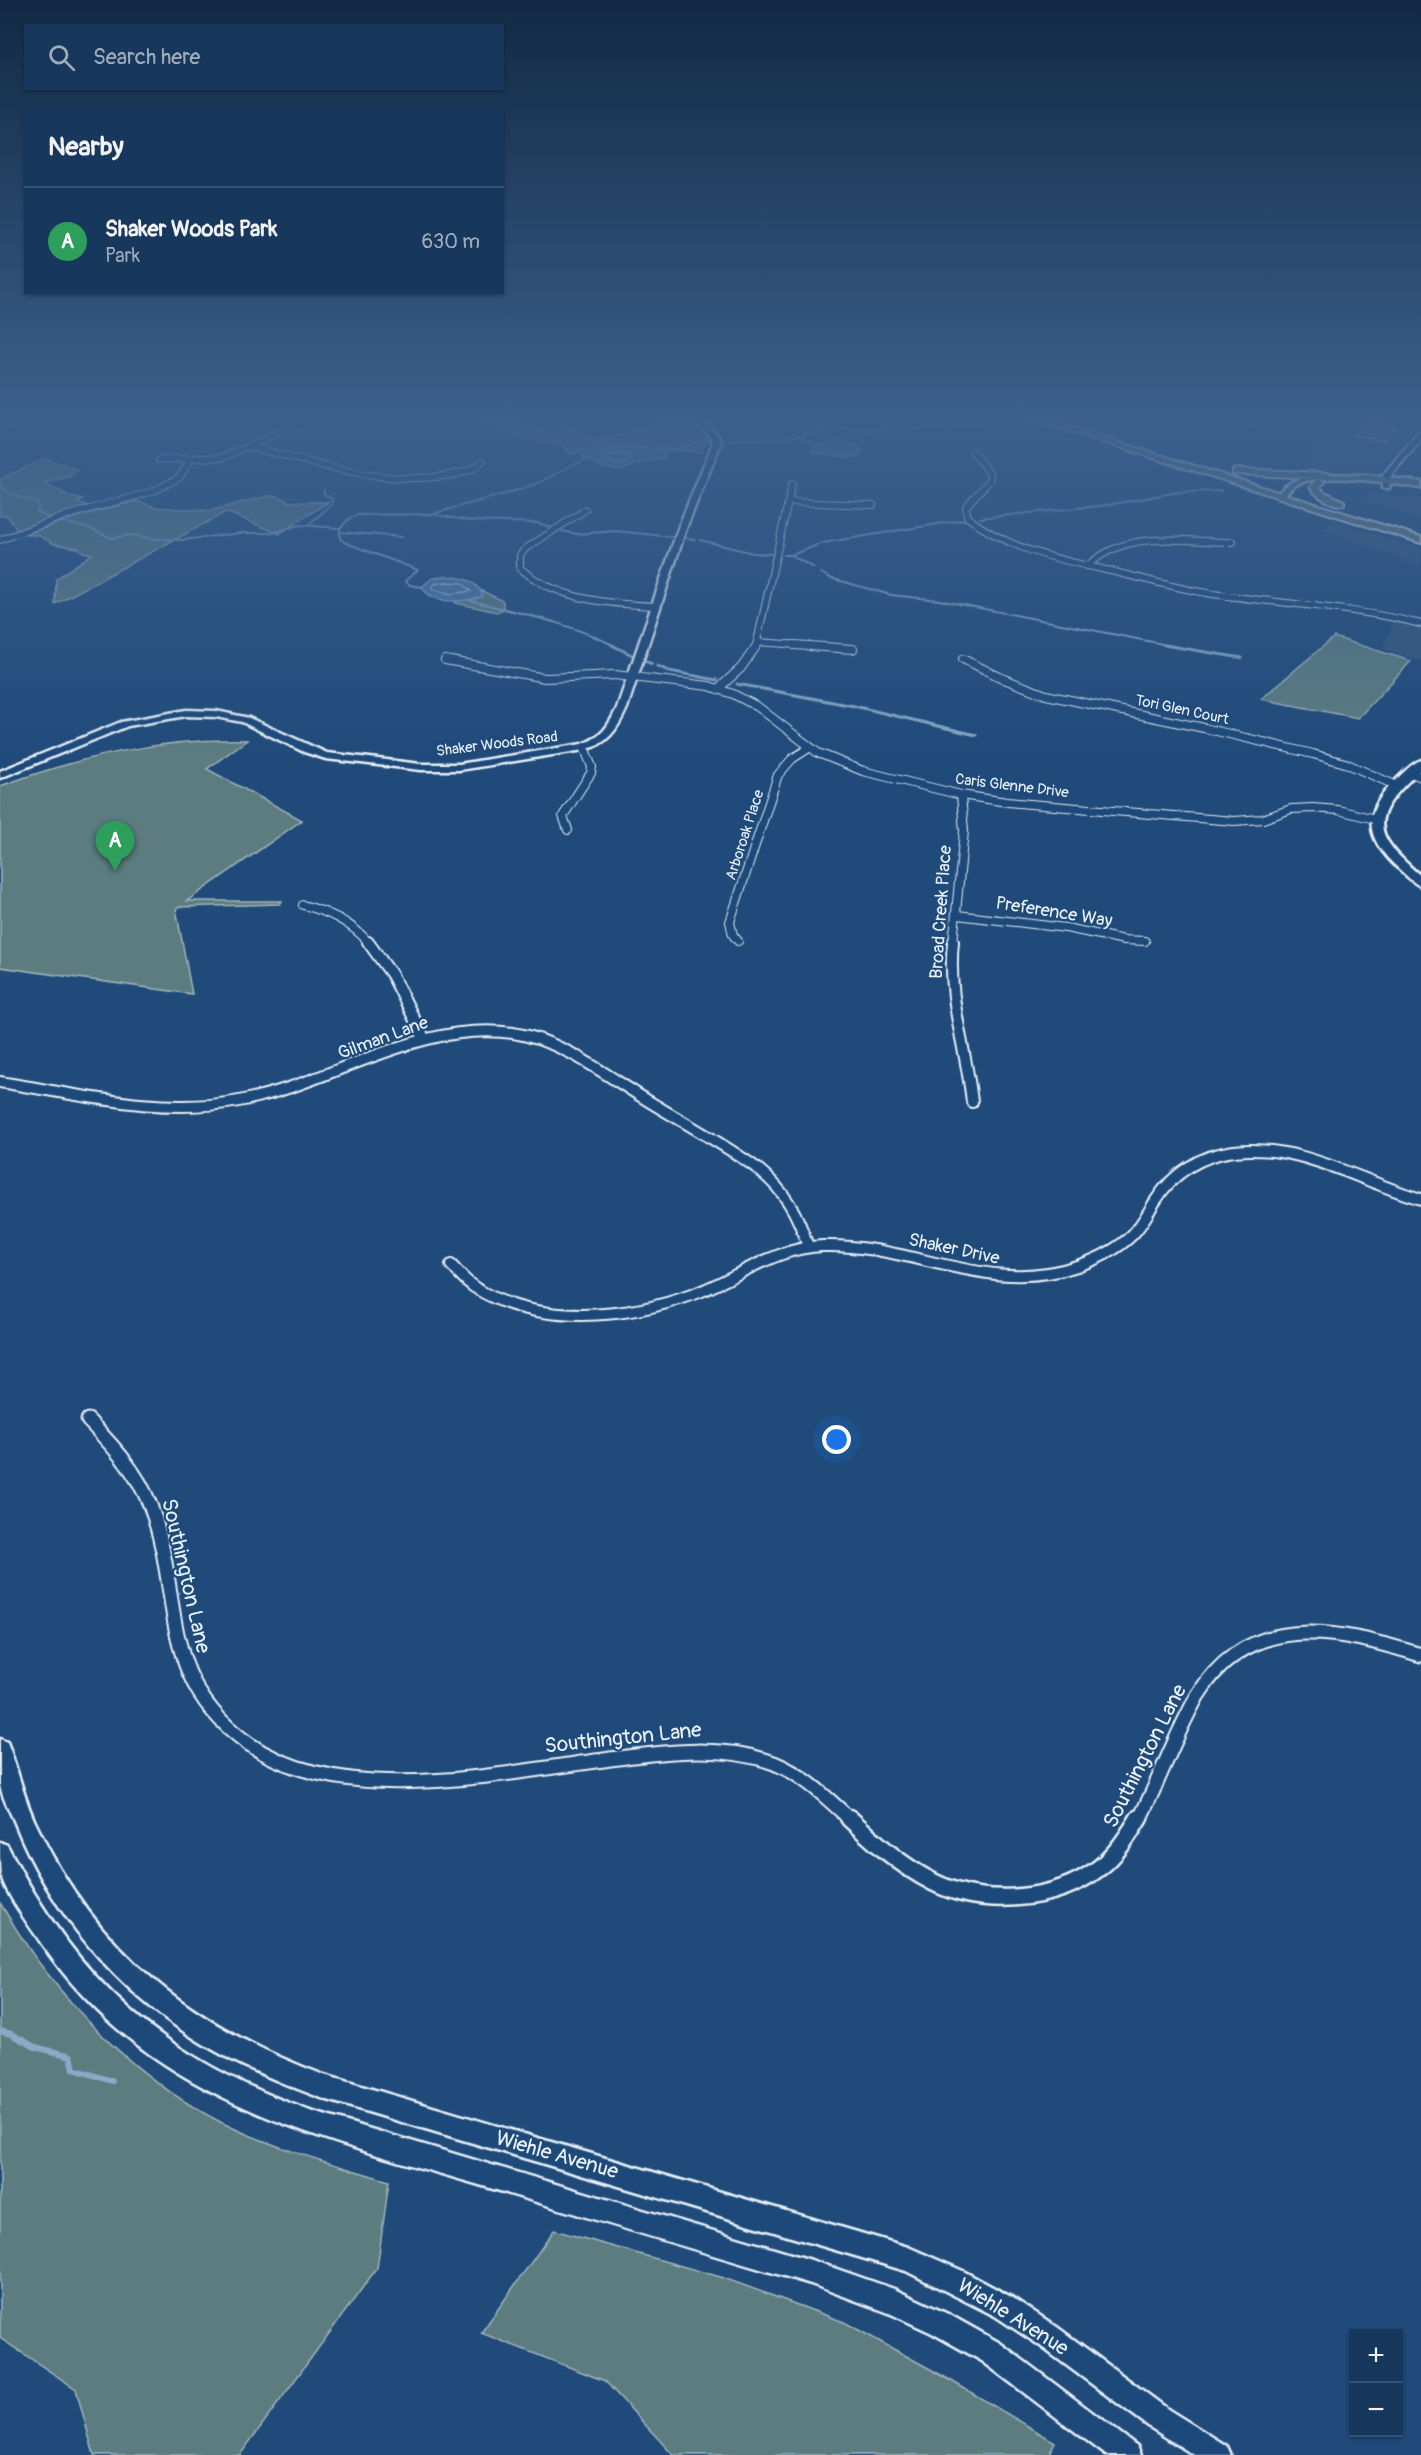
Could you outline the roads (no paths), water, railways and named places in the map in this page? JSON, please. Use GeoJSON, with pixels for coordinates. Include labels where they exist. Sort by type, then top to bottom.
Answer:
{"type":"FeatureCollection","features":[{"type":"Feature","properties":{"kind":"highway"},"geometry":{"type":"LineString","coordinates":[[1392,530],[1421,540]]}},
{"type":"Feature","properties":{"kind":"street"},"geometry":{"type":"LineString","coordinates":[[0,540],[28,530]]}},
{"type":"Feature","properties":{"kind":"street"},"geometry":{"type":"LineString","coordinates":[[555,530],[525,549],[520,555],[520,568],[532,580],[579,596],[609,603],[656,606]]}},
{"type":"Feature","properties":{"kind":"street","name":"Shaker Woods Road"},"geometry":{"type":"LineString","coordinates":[[0,775],[124,724],[186,713],[216,714],[245,720],[308,750],[326,756],[421,767],[459,767],[584,747],[608,736],[633,676],[682,530]]}},
{"type":"Feature","properties":{"kind":"street"},"geometry":{"type":"LineString","coordinates":[[718,689],[730,681],[747,662],[758,642],[783,530]]}},
{"type":"Feature","properties":{"kind":"street"},"geometry":{"type":"LineString","coordinates":[[983,530],[1006,542],[1087,566],[1195,591],[1339,607],[1421,624]]}},
{"type":"Feature","properties":{"kind":"street"},"geometry":{"type":"LineString","coordinates":[[1087,566],[1104,551],[1131,542],[1153,540],[1233,542]]}},
{"type":"Feature","properties":{"kind":"street"},"geometry":{"type":"LineString","coordinates":[[758,642],[853,649]]}},
{"type":"Feature","properties":{"kind":"street","name":"Tori Glen Court"},"geometry":{"type":"LineString","coordinates":[[963,659],[1004,679],[1046,695],[1204,728],[1313,754],[1345,763],[1397,786]]}},
{"type":"Feature","properties":{"kind":"street","name":"Caris Glenne Drive"},"geometry":{"type":"LineString","coordinates":[[445,660],[550,678],[597,674],[633,676],[718,689],[758,707],[809,748],[864,771],[961,795],[1006,802],[1234,821],[1263,819],[1291,809],[1313,807],[1338,810],[1375,819]]}},
{"type":"Feature","properties":{"kind":"street"},"geometry":{"type":"LineString","coordinates":[[568,830],[563,816],[592,767],[584,747]]}},
{"type":"Feature","properties":{"kind":"street","name":"Arboroak Place"},"geometry":{"type":"LineString","coordinates":[[738,941],[733,935],[730,922],[766,817],[775,783],[784,767],[809,748]]}},
{"type":"Feature","properties":{"kind":"street"},"geometry":{"type":"LineString","coordinates":[[1421,763],[1416,775],[1397,786],[1375,819],[1374,826],[1382,843],[1421,882]]}},
{"type":"Feature","properties":{"kind":"street","name":"Broad Creek Place"},"geometry":{"type":"LineString","coordinates":[[961,795],[964,831],[952,950],[952,996],[969,1073],[972,1102]]}},
{"type":"Feature","properties":{"kind":"street"},"geometry":{"type":"LineString","coordinates":[[303,905],[334,913],[360,933],[388,967],[424,1038]]}},
{"type":"Feature","properties":{"kind":"street","name":"Preference Way"},"geometry":{"type":"LineString","coordinates":[[957,915],[1066,928],[1124,940],[1145,941]]}},
{"type":"Feature","properties":{"kind":"street","name":"Gilman Lane"},"geometry":{"type":"LineString","coordinates":[[0,1082],[162,1105],[216,1105],[291,1089],[424,1038],[452,1032],[492,1030],[526,1035],[560,1047],[768,1175],[791,1200],[798,1214],[808,1247]]}},
{"type":"Feature","properties":{"kind":"street","name":"Shaker Drive"},"geometry":{"type":"LineString","coordinates":[[451,1264],[469,1284],[502,1300],[547,1311],[606,1313],[639,1310],[693,1295],[773,1256],[808,1247],[864,1248],[942,1267],[1001,1276],[1022,1276],[1066,1270],[1111,1252],[1135,1233],[1166,1186],[1179,1173],[1215,1155],[1247,1149],[1275,1150],[1316,1158],[1385,1188],[1421,1199]]}},
{"type":"Feature","properties":{"kind":"street","name":"Southington Lane"},"geometry":{"type":"LineString","coordinates":[[88,1420],[126,1459],[138,1478],[150,1505],[166,1565],[173,1632],[181,1658],[194,1684],[220,1720],[240,1738],[262,1752],[293,1767],[326,1777],[363,1783],[396,1783],[485,1775],[673,1751],[717,1750],[757,1757],[779,1764],[797,1774],[889,1851],[931,1881],[957,1892],[985,1898],[1012,1898],[1046,1893],[1070,1885],[1106,1863],[1126,1842],[1141,1819],[1181,1727],[1208,1681],[1221,1664],[1237,1651],[1275,1636],[1303,1634],[1350,1636],[1382,1642],[1421,1654]]}},
{"type":"Feature","properties":{"kind":"street","name":"Wiehle Avenue"},"geometry":{"type":"LineString","coordinates":[[0,1749],[14,1796],[32,1837],[52,1876],[78,1915],[109,1952],[144,1986],[192,2024],[236,2050],[324,2087],[908,2259],[1004,2307],[1048,2336],[1160,2418],[1218,2455]]}},
{"type":"Feature","properties":{"kind":"street","name":"Wiehle Avenue"},"geometry":{"type":"LineString","coordinates":[[0,1852],[33,1915],[85,1982],[114,2012],[151,2043],[202,2076],[259,2103],[310,2123],[811,2272],[894,2302],[941,2324],[991,2352],[1128,2455]]}},
{"type":"Feature","properties":{"kind":"water"},"geometry":{"type":"Polygon","coordinates":[[[445,576],[472,582],[483,596],[459,601],[441,600],[427,593],[422,587],[431,579],[445,576]]]}},
{"type":"Feature","properties":{"kind":"waterway"},"geometry":{"type":"LineString","coordinates":[[93,530],[112,538],[132,535],[152,539],[182,540],[241,533],[272,533],[284,530]]}},
{"type":"Feature","properties":{"kind":"waterway"},"geometry":{"type":"LineString","coordinates":[[784,555],[791,555],[823,543],[904,530]]}},
{"type":"Feature","properties":{"kind":"waterway"},"geometry":{"type":"LineString","coordinates":[[562,531],[577,534],[615,531],[673,537]]}},
{"type":"Feature","properties":{"kind":"waterway"},"geometry":{"type":"LineString","coordinates":[[340,532],[402,537]]}},
{"type":"Feature","properties":{"kind":"waterway"},"geometry":{"type":"LineString","coordinates":[[340,532],[340,539],[346,543],[418,570],[405,581],[410,585],[422,587]]}},
{"type":"Feature","properties":{"kind":"waterway"},"geometry":{"type":"LineString","coordinates":[[686,538],[695,539]]}},
{"type":"Feature","properties":{"kind":"waterway"},"geometry":{"type":"LineString","coordinates":[[700,540],[753,553],[771,554]]}},
{"type":"Feature","properties":{"kind":"waterway"},"geometry":{"type":"LineString","coordinates":[[792,556],[814,568]]}},
{"type":"Feature","properties":{"kind":"waterway"},"geometry":{"type":"LineString","coordinates":[[821,573],[830,578],[891,595],[939,600],[1173,646]]}},
{"type":"Feature","properties":{"kind":"waterway"},"geometry":{"type":"LineString","coordinates":[[468,600],[561,624],[615,646]]}},
{"type":"Feature","properties":{"kind":"waterway"},"geometry":{"type":"LineString","coordinates":[[612,645],[632,655]]}},
{"type":"Feature","properties":{"kind":"waterway"},"geometry":{"type":"LineString","coordinates":[[1164,645],[1242,658]]}},
{"type":"Feature","properties":{"kind":"waterway"},"geometry":{"type":"LineString","coordinates":[[645,661],[652,664]]}},
{"type":"Feature","properties":{"kind":"waterway"},"geometry":{"type":"LineString","coordinates":[[657,666],[669,671],[717,680]]}},
{"type":"Feature","properties":{"kind":"waterway"},"geometry":{"type":"LineString","coordinates":[[737,684],[854,706],[976,735]]}},
{"type":"Feature","properties":{"kind":"waterway"},"geometry":{"type":"LineString","coordinates":[[0,2031],[11,2034],[35,2047],[71,2056],[74,2069],[112,2081]]}},
{"type":"Feature","properties":{"kind":"place","name":"Shaker Woods Park"},"geometry":{"type":"Point","coordinates":[115,871]}}]}
